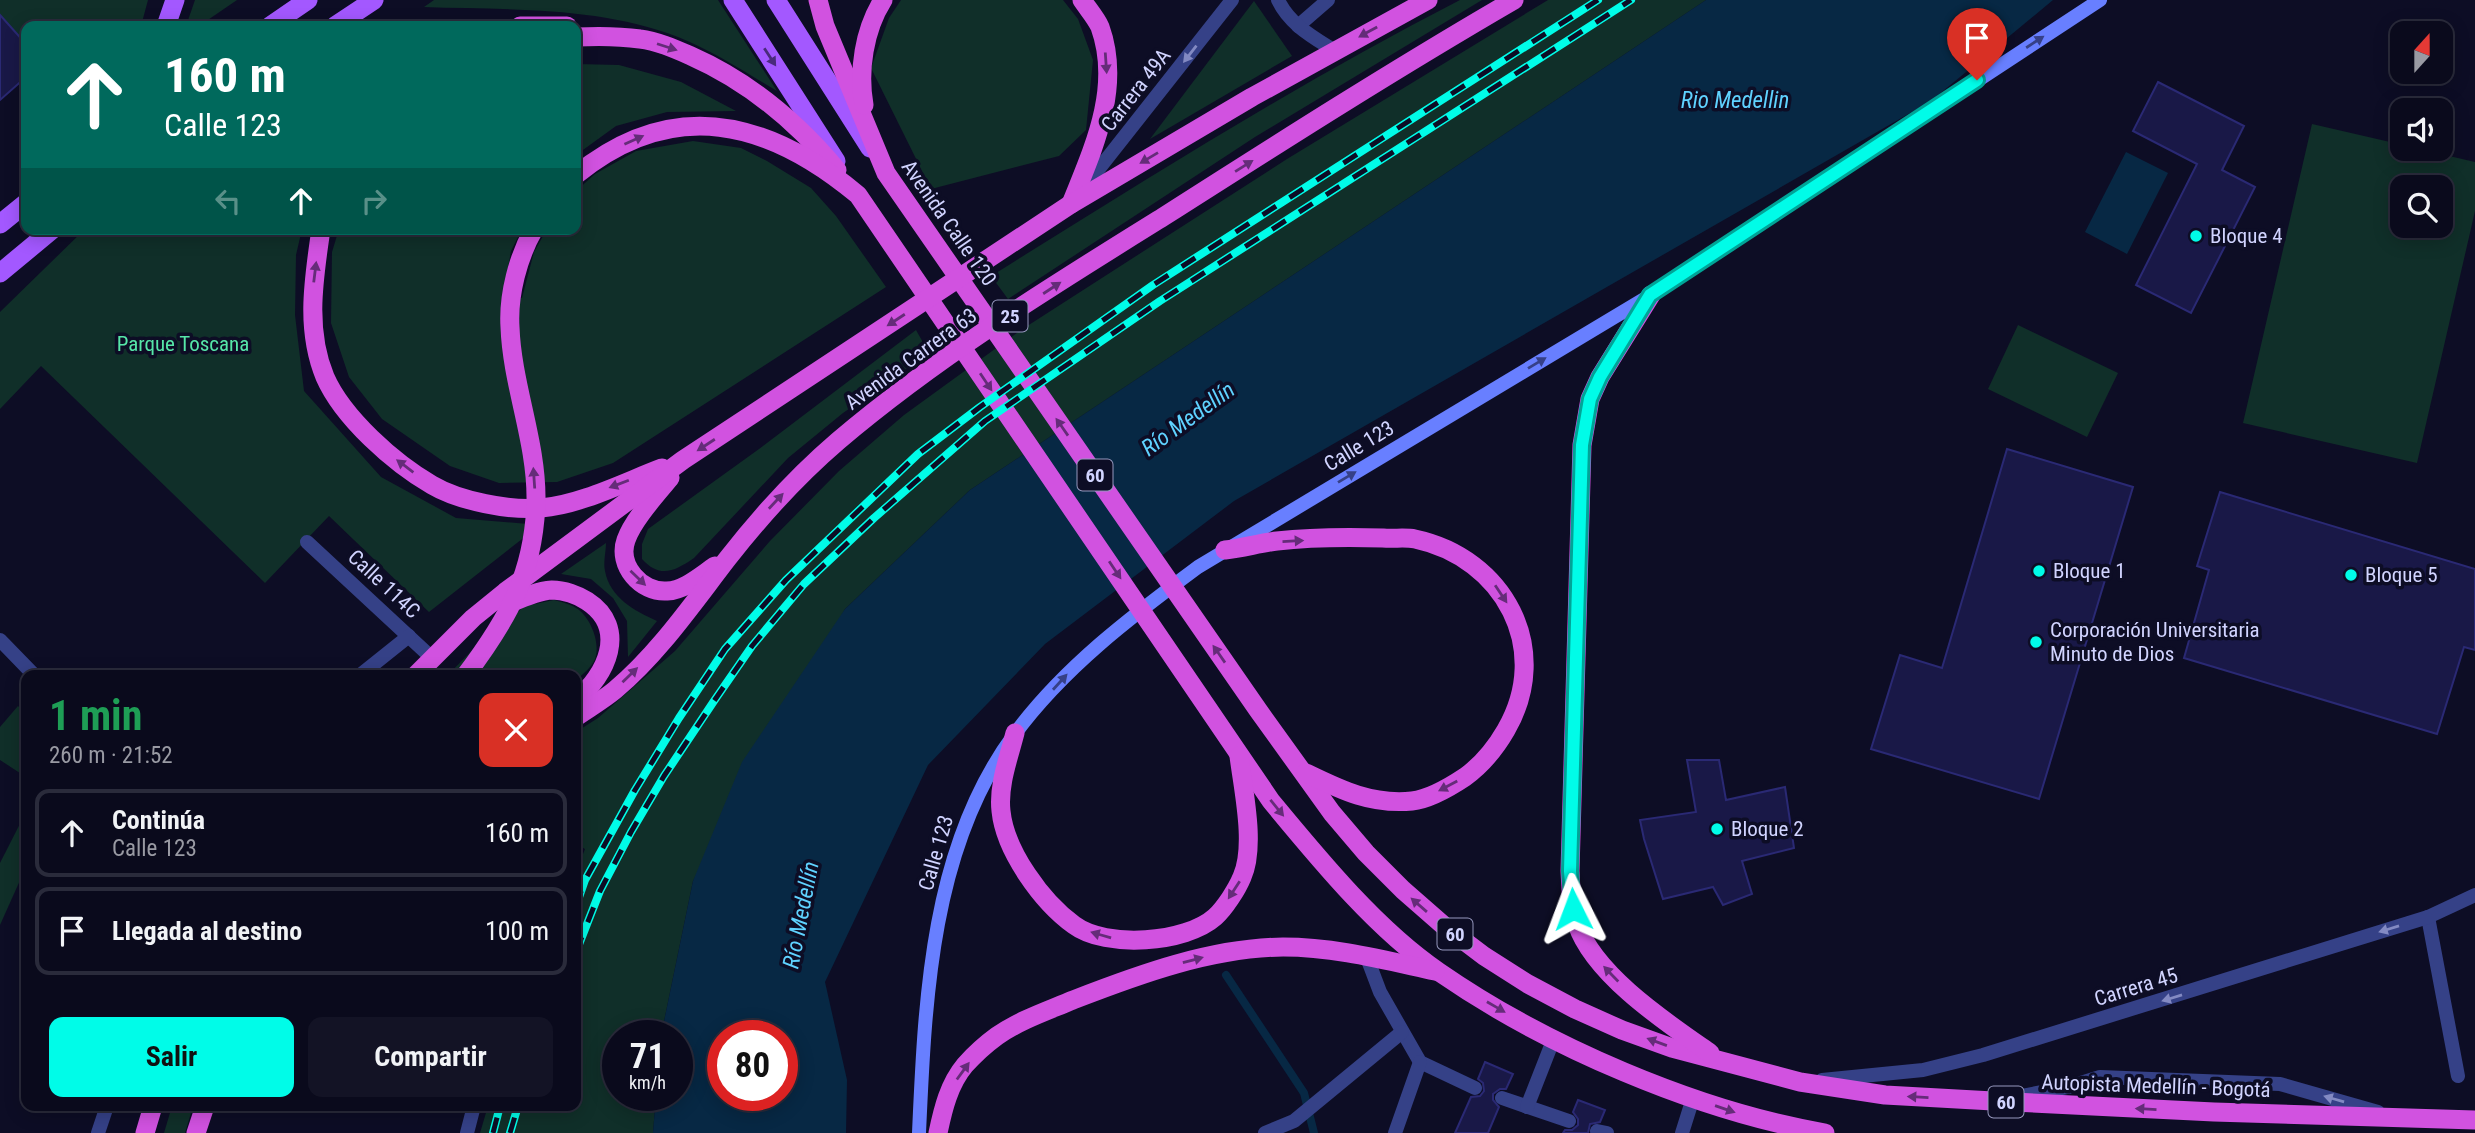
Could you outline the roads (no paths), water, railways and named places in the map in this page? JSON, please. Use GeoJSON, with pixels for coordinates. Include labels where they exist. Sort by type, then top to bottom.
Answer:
{"type":"FeatureCollection","features":[{"type":"Feature","properties":{"kind":"highway"},"geometry":{"type":"LineString","coordinates":[[818,0],[825,26],[886,173]]}},
{"type":"Feature","properties":{"kind":"highway"},"geometry":{"type":"LineString","coordinates":[[883,0],[864,48],[861,88],[886,173]]}},
{"type":"Feature","properties":{"kind":"highway"},"geometry":{"type":"LineString","coordinates":[[1071,204],[1099,134],[1106,97],[1107,60],[1099,26],[1083,0]]}},
{"type":"Feature","properties":{"kind":"highway","name":"Avenida Carrera 63"},"geometry":{"type":"LineString","coordinates":[[421,670],[473,618],[550,556],[594,527],[683,460],[1071,204],[1252,97],[1428,0]]}},
{"type":"Feature","properties":{"kind":"highway","name":"Avenida Carrera 63"},"geometry":{"type":"LineString","coordinates":[[581,713],[615,689],[647,659],[675,628],[761,518],[802,473],[864,420],[942,360],[1117,245],[1403,65],[1514,0]]}},
{"type":"Feature","properties":{"kind":"highway"},"geometry":{"type":"LineString","coordinates":[[581,27],[641,39],[677,50],[715,67],[754,91],[802,129],[858,195]]}},
{"type":"Feature","properties":{"kind":"highway"},"geometry":{"type":"LineString","coordinates":[[581,37],[641,39]]}},
{"type":"Feature","properties":{"kind":"highway"},"geometry":{"type":"LineString","coordinates":[[581,172],[609,152],[664,128],[728,128],[792,149],[824,168],[858,195]]}},
{"type":"Feature","properties":{"kind":"highway","name":"Avenida Calle 120"},"geometry":{"type":"LineString","coordinates":[[886,173],[1258,710]]}},
{"type":"Feature","properties":{"kind":"highway","name":"60"},"geometry":{"type":"LineString","coordinates":[[858,195],[1271,801],[1317,856],[1392,933],[1437,971],[1495,1007],[1600,1060],[1693,1098],[1781,1129],[1825,1133]]}},
{"type":"Feature","properties":{"kind":"highway"},"geometry":{"type":"LineString","coordinates":[[320,235],[312,304],[315,338],[325,376],[338,400],[382,449],[435,487],[478,502],[541,509],[571,502],[683,460]]}},
{"type":"Feature","properties":{"kind":"highway"},"geometry":{"type":"LineString","coordinates":[[469,670],[502,626],[516,595],[534,527],[536,499],[533,468],[509,326],[512,292],[532,235]]}},
{"type":"Feature","properties":{"kind":"highway"},"geometry":{"type":"LineString","coordinates":[[1650,295],[1600,377],[1590,399],[1582,445],[1570,871],[1573,909],[1587,945],[1612,977],[1672,1027],[1722,1061]]}},
{"type":"Feature","properties":{"kind":"highway"},"geometry":{"type":"LineString","coordinates":[[683,460],[625,541],[624,558],[632,575],[644,586],[665,591],[686,586],[730,556]]}},
{"type":"Feature","properties":{"kind":"highway"},"geometry":{"type":"LineString","coordinates":[[1225,550],[1288,541],[1356,537],[1413,539],[1446,548],[1478,568],[1498,587],[1519,628],[1523,640],[1524,667],[1523,688],[1515,714],[1500,741],[1481,765],[1448,788],[1415,801],[1385,801],[1350,795],[1301,771]]}},
{"type":"Feature","properties":{"kind":"highway"},"geometry":{"type":"LineString","coordinates":[[473,618],[530,595],[553,590],[578,595],[595,606],[606,622],[611,643],[599,677],[581,696]]}},
{"type":"Feature","properties":{"kind":"highway","name":"Autopista Medellín - Bogotá"},"geometry":{"type":"LineString","coordinates":[[1258,710],[1332,813],[1394,881],[1443,925],[1484,956],[1540,990],[1611,1025],[1672,1048],[1800,1082],[1885,1095],[2475,1120]]}},
{"type":"Feature","properties":{"kind":"highway"},"geometry":{"type":"LineString","coordinates":[[1015,733],[1002,788],[1001,812],[1013,849],[1025,871],[1047,900],[1075,927],[1106,937],[1136,942],[1192,930],[1215,917],[1243,876],[1248,850],[1247,826],[1233,743]]}},
{"type":"Feature","properties":{"kind":"highway"},"geometry":{"type":"LineString","coordinates":[[938,1133],[946,1100],[964,1066],[995,1037],[1026,1019],[1127,979],[1207,957],[1282,947],[1366,955],[1437,971]]}},
{"type":"Feature","properties":{"kind":"highway"},"geometry":{"type":"LineString","coordinates":[[145,1133],[152,1111]]}},
{"type":"Feature","properties":{"kind":"highway"},"geometry":{"type":"LineString","coordinates":[[196,1133],[203,1111]]}},
{"type":"Feature","properties":{"kind":"main road"},"geometry":{"type":"LineString","coordinates":[[168,21],[175,0]]}},
{"type":"Feature","properties":{"kind":"main road"},"geometry":{"type":"LineString","coordinates":[[277,21],[308,0]]}},
{"type":"Feature","properties":{"kind":"main road"},"geometry":{"type":"LineString","coordinates":[[342,21],[374,0]]}},
{"type":"Feature","properties":{"kind":"main road"},"geometry":{"type":"LineString","coordinates":[[733,0],[858,195]]}},
{"type":"Feature","properties":{"kind":"main road","name":"Avenida Calle 120"},"geometry":{"type":"LineString","coordinates":[[776,0],[886,173]]}},
{"type":"Feature","properties":{"kind":"main road","name":"Calle 123"},"geometry":{"type":"LineString","coordinates":[[919,1133],[929,984],[950,874],[961,833],[1000,754],[1066,675],[1198,566],[1650,295],[2100,0]]}},
{"type":"Feature","properties":{"kind":"main road"},"geometry":{"type":"LineString","coordinates":[[0,224],[21,207]]}},
{"type":"Feature","properties":{"kind":"main road"},"geometry":{"type":"LineString","coordinates":[[0,273],[46,235]]}},
{"type":"Feature","properties":{"kind":"street","name":"Carrera 49A"},"geometry":{"type":"LineString","coordinates":[[1071,204],[1232,0]]}},
{"type":"Feature","properties":{"kind":"street"},"geometry":{"type":"LineString","coordinates":[[1278,0],[1290,19],[1335,51]]}},
{"type":"Feature","properties":{"kind":"street"},"geometry":{"type":"LineString","coordinates":[[1298,26],[1328,0]]}},
{"type":"Feature","properties":{"kind":"street","name":"Calle 114C"},"geometry":{"type":"LineString","coordinates":[[307,542],[432,658]]}},
{"type":"Feature","properties":{"kind":"street"},"geometry":{"type":"LineString","coordinates":[[366,670],[409,636]]}},
{"type":"Feature","properties":{"kind":"street"},"geometry":{"type":"LineString","coordinates":[[0,640],[29,670]]}},
{"type":"Feature","properties":{"kind":"street","name":"Carrera 45"},"geometry":{"type":"LineString","coordinates":[[1800,1082],[1923,1070],[1971,1058],[2428,917],[2475,894]]}},
{"type":"Feature","properties":{"kind":"street"},"geometry":{"type":"LineString","coordinates":[[2428,917],[2458,1076]]}},
{"type":"Feature","properties":{"kind":"street"},"geometry":{"type":"LineString","coordinates":[[1366,955],[1380,992],[1420,1062],[1475,1088]]}},
{"type":"Feature","properties":{"kind":"street"},"geometry":{"type":"LineString","coordinates":[[1265,1133],[1294,1121],[1402,1032]]}},
{"type":"Feature","properties":{"kind":"street"},"geometry":{"type":"LineString","coordinates":[[1527,1107],[1554,1038]]}},
{"type":"Feature","properties":{"kind":"street"},"geometry":{"type":"LineString","coordinates":[[1395,1133],[1420,1062]]}},
{"type":"Feature","properties":{"kind":"street"},"geometry":{"type":"LineString","coordinates":[[1993,1101],[2068,1087],[2100,1077],[2266,1083],[2280,1084],[2400,1118]]}},
{"type":"Feature","properties":{"kind":"street"},"geometry":{"type":"LineString","coordinates":[[1502,1098],[1569,1121]]}},
{"type":"Feature","properties":{"kind":"street"},"geometry":{"type":"LineString","coordinates":[[1682,1133],[1693,1098]]}},
{"type":"Feature","properties":{"kind":"street"},"geometry":{"type":"LineString","coordinates":[[98,1133],[105,1111]]}},
{"type":"Feature","properties":{"kind":"street"},"geometry":{"type":"LineString","coordinates":[[467,1133],[473,1111]]}},
{"type":"Feature","properties":{"kind":"water","name":"Rio Medellin"},"geometry":{"type":"Polygon","coordinates":[[[1706,0],[2053,0],[1931,101],[1234,501],[1045,644],[928,765],[825,982],[847,1080],[846,1133],[653,1133],[655,1111],[693,1111],[693,1020],[664,1020],[693,881],[742,762],[845,609],[970,490],[1706,0]]]}},
{"type":"Feature","properties":{"kind":"water"},"geometry":{"type":"Polygon","coordinates":[[[2126,152],[2168,173],[2127,254],[2085,232],[2126,152]]]}},
{"type":"Feature","properties":{"kind":"waterway"},"geometry":{"type":"LineString","coordinates":[[1226,975],[1304,1093],[1314,1133]]}},
{"type":"Feature","properties":{"kind":"railway"},"geometry":{"type":"LineString","coordinates":[[581,892],[635,790],[725,649],[786,580],[918,454],[1153,285],[1598,0]]}},
{"type":"Feature","properties":{"kind":"railway"},"geometry":{"type":"LineString","coordinates":[[581,939],[600,891],[631,832],[664,776],[752,646],[804,584],[874,518],[985,421],[1160,301],[1631,0]]}},
{"type":"Feature","properties":{"kind":"railway"},"geometry":{"type":"LineString","coordinates":[[493,1133],[499,1111]]}},
{"type":"Feature","properties":{"kind":"railway"},"geometry":{"type":"LineString","coordinates":[[510,1133],[517,1111]]}},
{"type":"Feature","properties":{"kind":"place","name":"Bloque 4"},"geometry":{"type":"Point","coordinates":[2196,236]}},
{"type":"Feature","properties":{"kind":"place","name":"Bloque 1"},"geometry":{"type":"Point","coordinates":[2039,571]}},
{"type":"Feature","properties":{"kind":"place","name":"Bloque 5"},"geometry":{"type":"Point","coordinates":[2351,575]}},
{"type":"Feature","properties":{"kind":"place","name":"Corporación Universitaria Minuto de Dios"},"geometry":{"type":"Point","coordinates":[2036,642]}},
{"type":"Feature","properties":{"kind":"place","name":"Bloque 2"},"geometry":{"type":"Point","coordinates":[1717,829]}},
{"type":"Feature","properties":{"kind":"park label","name":"Parque Toscana"},"geometry":{"type":"Point","coordinates":[183,344]}},
{"type":"Feature","properties":{"kind":"water label","name":"Río Medellín"},"geometry":{"type":"Point","coordinates":[1188,419]}},
{"type":"Feature","properties":{"kind":"water label","name":"Río Medellín"},"geometry":{"type":"Point","coordinates":[801,915]}}]}
